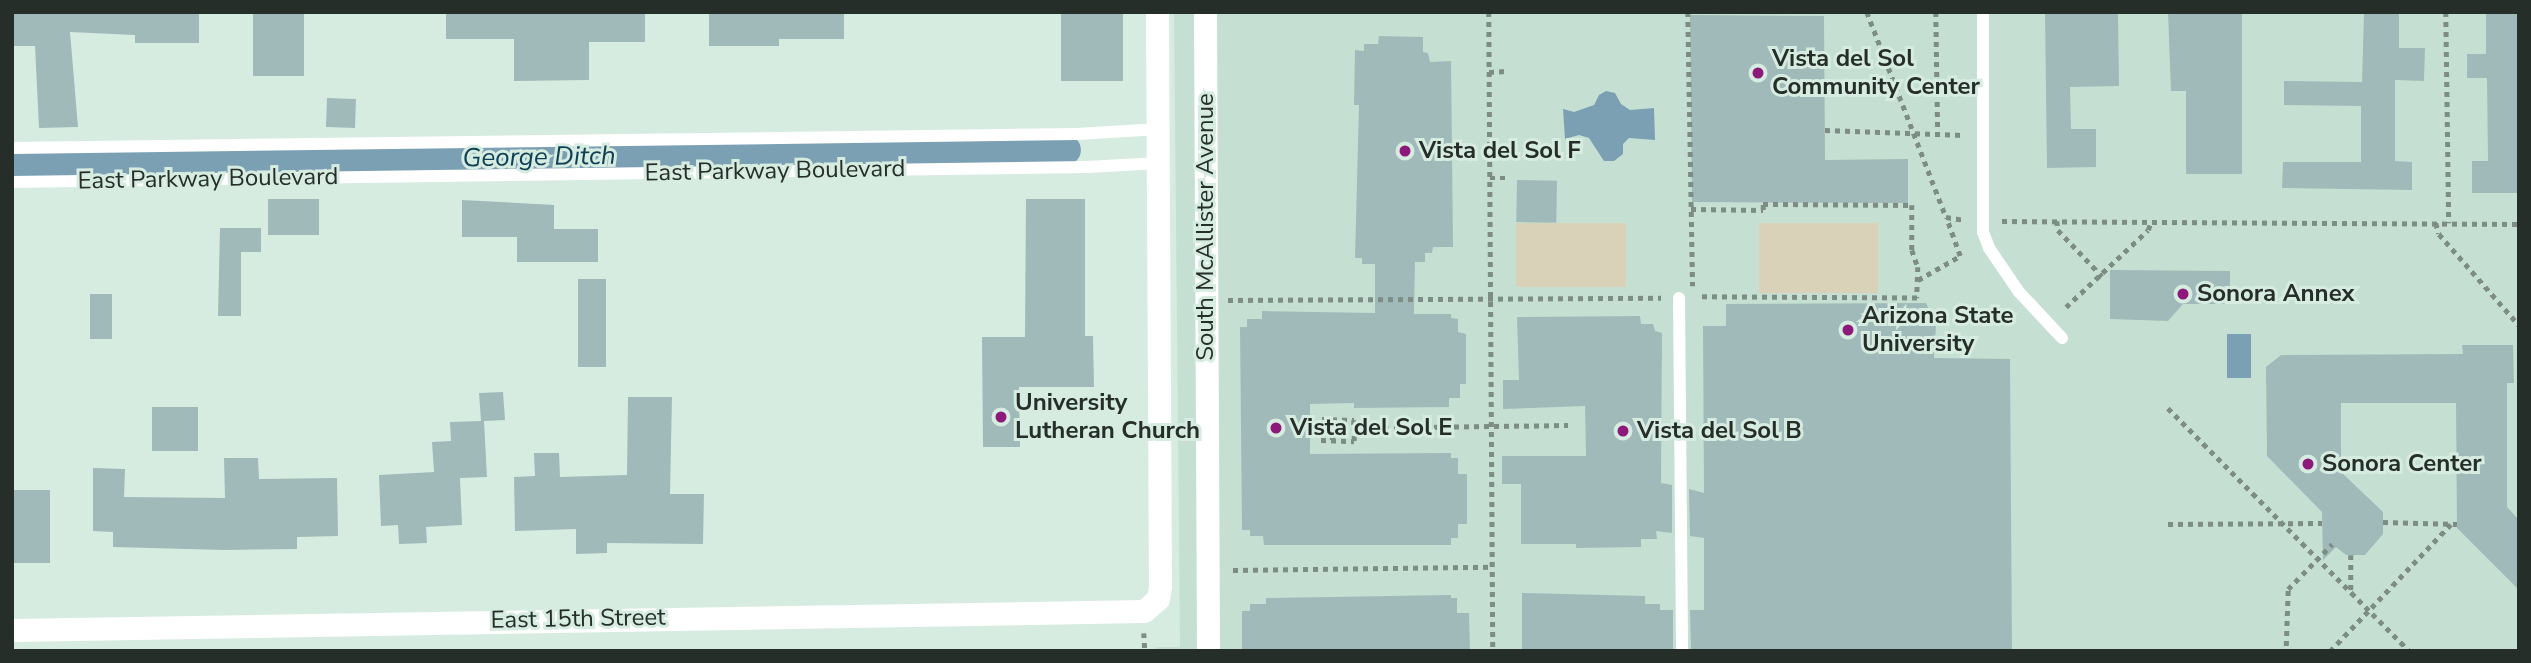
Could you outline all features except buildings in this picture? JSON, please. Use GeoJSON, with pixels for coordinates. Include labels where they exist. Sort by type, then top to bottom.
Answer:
{"type":"FeatureCollection","features":[{"type":"Feature","properties":{"kind":"street","name":"South McAllister Avenue"},"geometry":{"type":"LineString","coordinates":[[1144,611],[1158,599],[1160,586],[1157,12]]}},
{"type":"Feature","properties":{"kind":"street","name":"South McAllister Avenue"},"geometry":{"type":"LineString","coordinates":[[1205,12],[1208,651]]}},
{"type":"Feature","properties":{"kind":"street","name":"East 15th Street"},"geometry":{"type":"LineString","coordinates":[[12,630],[1144,611]]}},
{"type":"Feature","properties":{"kind":"lane"},"geometry":{"type":"LineString","coordinates":[[1983,12],[1982,220],[1986,240],[2019,292],[2062,338]]}},
{"type":"Feature","properties":{"kind":"lane","name":"East Parkway Boulevard"},"geometry":{"type":"LineString","coordinates":[[12,148],[1077,134],[1159,129]]}},
{"type":"Feature","properties":{"kind":"lane","name":"East Parkway Boulevard"},"geometry":{"type":"LineString","coordinates":[[12,182],[1087,167],[1159,163]]}},
{"type":"Feature","properties":{"kind":"lane"},"geometry":{"type":"LineString","coordinates":[[1679,298],[1682,651]]}},
{"type":"Feature","properties":{"kind":"path"},"geometry":{"type":"LineString","coordinates":[[1489,12],[1493,651]]}},
{"type":"Feature","properties":{"kind":"path"},"geometry":{"type":"LineString","coordinates":[[1227,300],[1491,300],[1629,296],[1917,298],[1918,267],[1912,250],[1912,205],[1763,204],[1763,210],[1691,209],[1687,153],[1688,12]]}},
{"type":"Feature","properties":{"kind":"path"},"geometry":{"type":"LineString","coordinates":[[1867,12],[1960,256],[1918,280]]}},
{"type":"Feature","properties":{"kind":"path"},"geometry":{"type":"LineString","coordinates":[[1936,12],[1938,134]]}},
{"type":"Feature","properties":{"kind":"path"},"geometry":{"type":"LineString","coordinates":[[2446,12],[2449,223]]}},
{"type":"Feature","properties":{"kind":"path"},"geometry":{"type":"LineString","coordinates":[[1489,72],[1507,71]]}},
{"type":"Feature","properties":{"kind":"path"},"geometry":{"type":"LineString","coordinates":[[1825,130],[1983,135]]}},
{"type":"Feature","properties":{"kind":"path"},"geometry":{"type":"LineString","coordinates":[[1490,178],[1507,178]]}},
{"type":"Feature","properties":{"kind":"path"},"geometry":{"type":"LineString","coordinates":[[1946,217],[1960,220]]}},
{"type":"Feature","properties":{"kind":"path"},"geometry":{"type":"LineString","coordinates":[[2002,221],[2519,224]]}},
{"type":"Feature","properties":{"kind":"path"},"geometry":{"type":"LineString","coordinates":[[2057,221],[2058,230],[2102,276]]}},
{"type":"Feature","properties":{"kind":"path"},"geometry":{"type":"LineString","coordinates":[[2066,307],[2148,230],[2151,222]]}},
{"type":"Feature","properties":{"kind":"path"},"geometry":{"type":"LineString","coordinates":[[2437,223],[2439,234],[2519,325]]}},
{"type":"Feature","properties":{"kind":"path"},"geometry":{"type":"LineString","coordinates":[[2168,408],[2409,651]]}},
{"type":"Feature","properties":{"kind":"path"},"geometry":{"type":"LineString","coordinates":[[1321,440],[1354,441],[1354,420],[1322,419]]}},
{"type":"Feature","properties":{"kind":"path"},"geometry":{"type":"LineString","coordinates":[[1332,440],[1333,419]]}},
{"type":"Feature","properties":{"kind":"path"},"geometry":{"type":"LineString","coordinates":[[1354,428],[1568,425]]}},
{"type":"Feature","properties":{"kind":"path"},"geometry":{"type":"LineString","coordinates":[[2330,651],[2454,524],[2382,522]]}},
{"type":"Feature","properties":{"kind":"path"},"geometry":{"type":"LineString","coordinates":[[2168,524],[2322,523]]}},
{"type":"Feature","properties":{"kind":"path"},"geometry":{"type":"LineString","coordinates":[[2286,646],[2288,589],[2332,544]]}},
{"type":"Feature","properties":{"kind":"path"},"geometry":{"type":"LineString","coordinates":[[2351,555],[2351,591]]}},
{"type":"Feature","properties":{"kind":"path"},"geometry":{"type":"LineString","coordinates":[[1229,570],[1492,567]]}},
{"type":"Feature","properties":{"kind":"shaded area","name":"Arizona State University"},"geometry":{"type":"Polygon","coordinates":[[[1174,12],[2519,12],[2519,651],[1157,651],[1156,647],[1180,647],[1174,12]]]}},
{"type":"Feature","properties":{"kind":"shaded area"},"geometry":{"type":"Polygon","coordinates":[[[1516,223],[1626,223],[1626,287],[1516,287],[1516,223]]]}},
{"type":"Feature","properties":{"kind":"shaded area"},"geometry":{"type":"Polygon","coordinates":[[[1759,223],[1878,223],[1878,293],[1759,293],[1759,223]]]}},
{"type":"Feature","properties":{"kind":"water"},"geometry":{"type":"Polygon","coordinates":[[[1606,91],[1615,93],[1621,104],[1630,110],[1654,108],[1655,140],[1629,138],[1623,144],[1623,154],[1614,161],[1604,161],[1589,138],[1579,135],[1565,139],[1563,109],[1574,112],[1594,105],[1599,95],[1606,91]]]}},
{"type":"Feature","properties":{"kind":"water"},"geometry":{"type":"Polygon","coordinates":[[[2227,334],[2251,334],[2251,378],[2227,378],[2227,334]]]}},
{"type":"Feature","properties":{"kind":"waterway","name":"George Ditch"},"geometry":{"type":"LineString","coordinates":[[12,164],[1066,150]]}},
{"type":"Feature","properties":{"kind":"place","name":"Vista del Sol Community Center"},"geometry":{"type":"Point","coordinates":[1758,73]}},
{"type":"Feature","properties":{"kind":"place","name":"Vista del Sol F"},"geometry":{"type":"Point","coordinates":[1405,151]}},
{"type":"Feature","properties":{"kind":"place","name":"Sonora Annex"},"geometry":{"type":"Point","coordinates":[2183,294]}},
{"type":"Feature","properties":{"kind":"place","name":"Arizona State University"},"geometry":{"type":"Point","coordinates":[1848,330]}},
{"type":"Feature","properties":{"kind":"place","name":"University Lutheran Church"},"geometry":{"type":"Point","coordinates":[1001,417]}},
{"type":"Feature","properties":{"kind":"place","name":"Vista del Sol E"},"geometry":{"type":"Point","coordinates":[1276,428]}},
{"type":"Feature","properties":{"kind":"place","name":"Vista del Sol B"},"geometry":{"type":"Point","coordinates":[1623,431]}},
{"type":"Feature","properties":{"kind":"place","name":"Sonora Center"},"geometry":{"type":"Point","coordinates":[2308,464]}}]}
